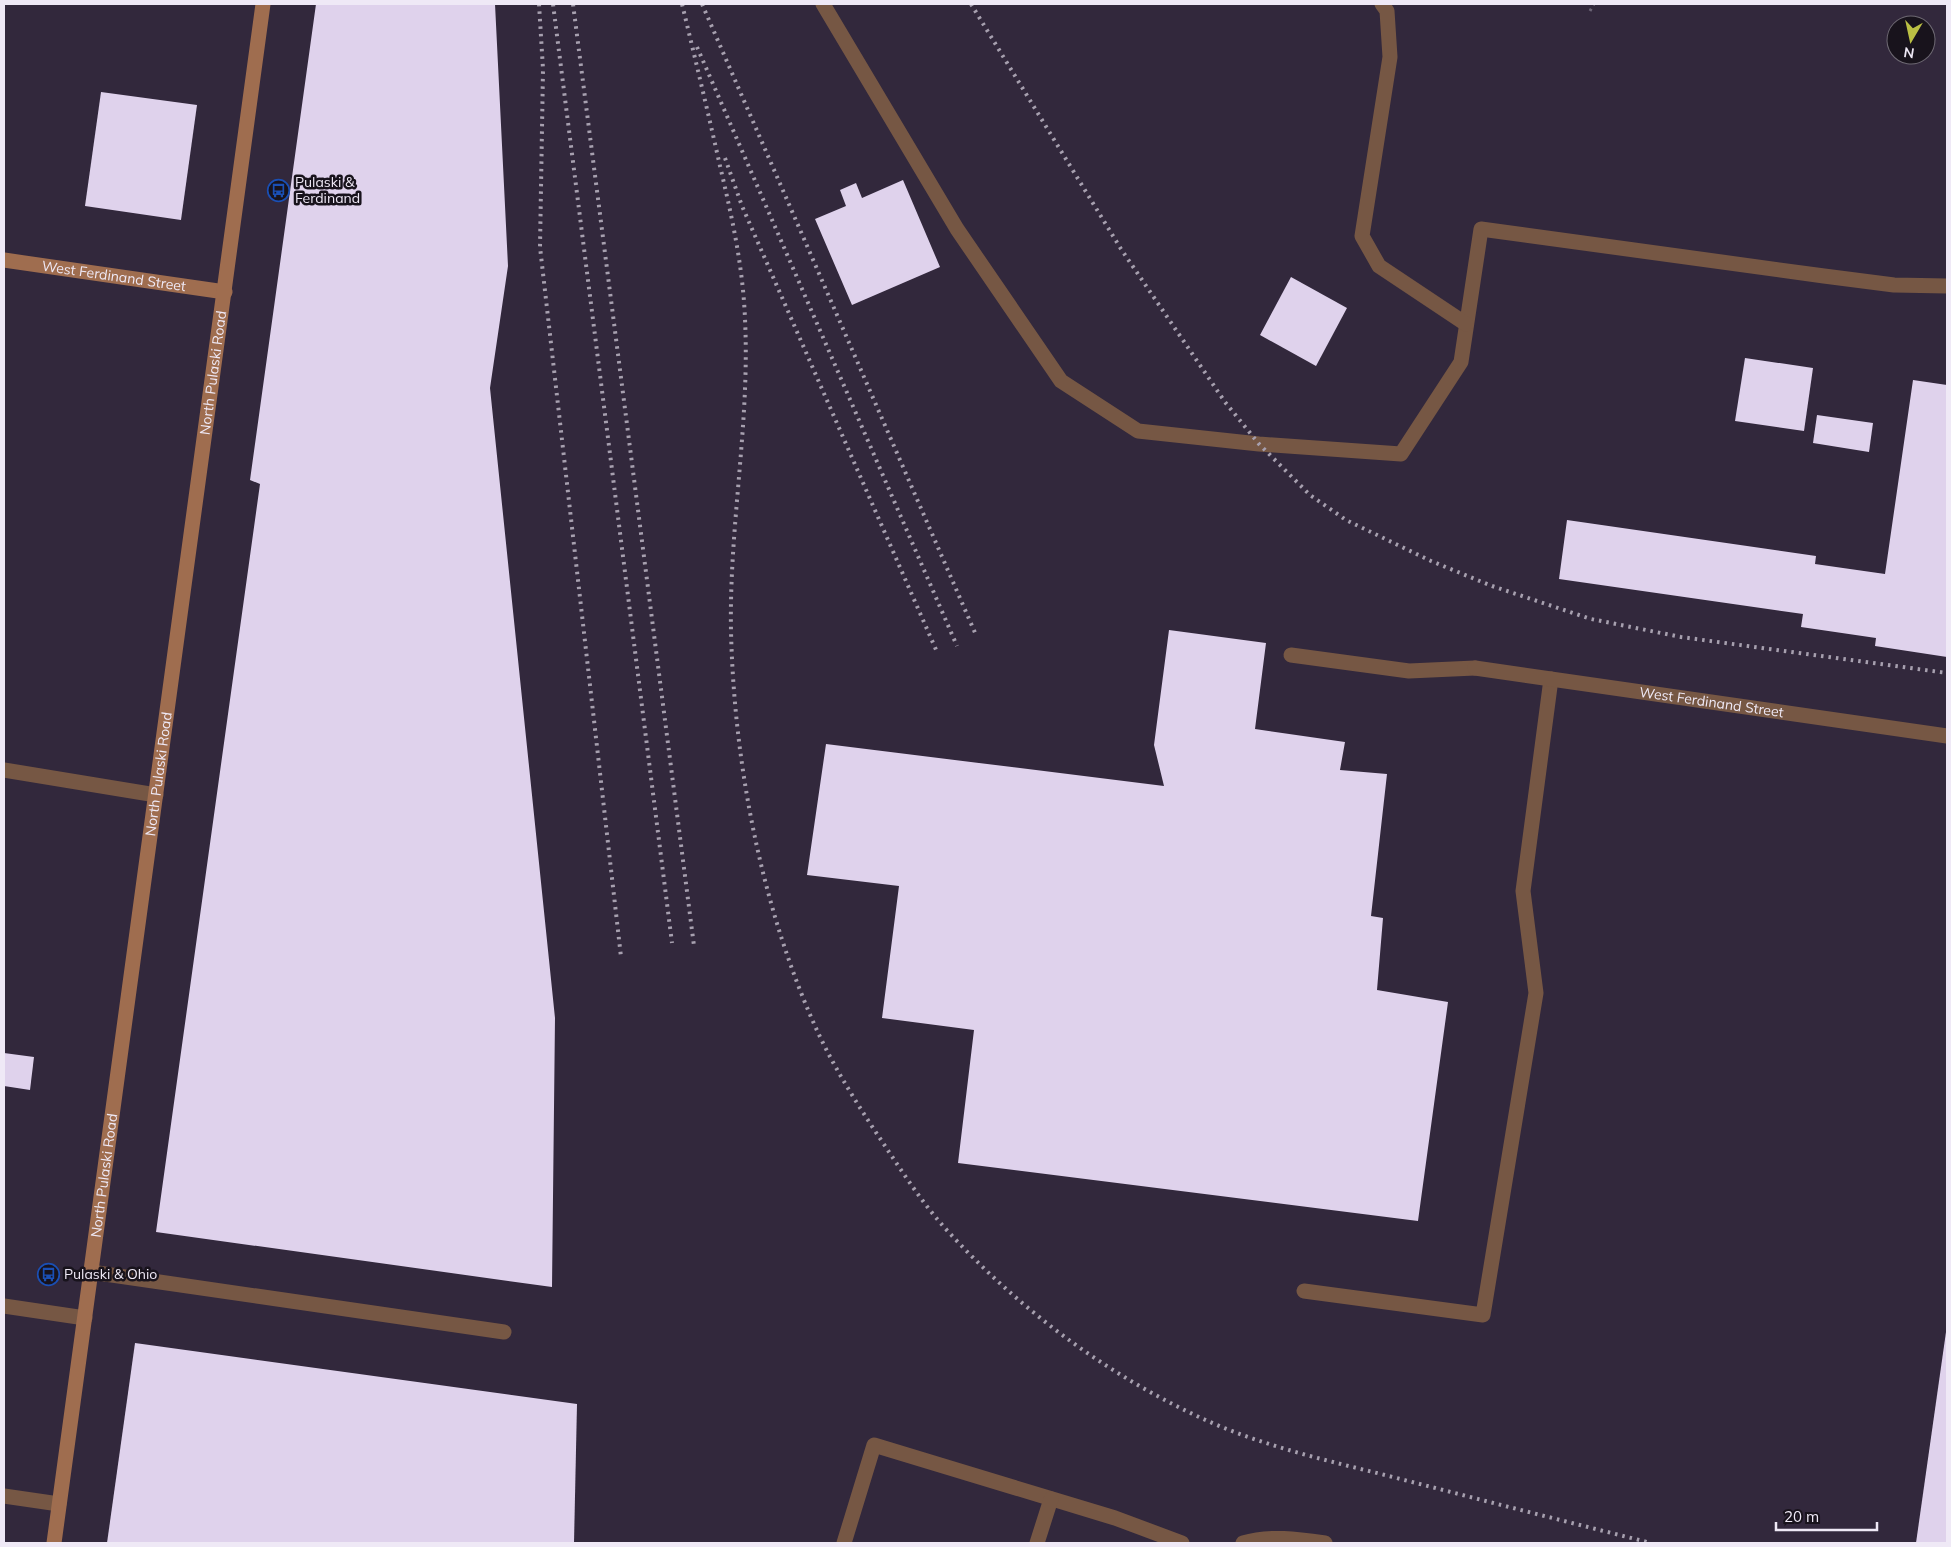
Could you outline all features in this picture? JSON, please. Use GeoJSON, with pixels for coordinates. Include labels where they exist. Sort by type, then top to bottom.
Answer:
{"type":"FeatureCollection","features":[{"type":"Feature","properties":{"kind":"main road","name":"North Pulaski Road"},"geometry":{"type":"LineString","coordinates":[[54,1543],[263,4]]}},
{"type":"Feature","properties":{"kind":"main road","name":"West Ferdinand Street"},"geometry":{"type":"LineString","coordinates":[[4,260],[225,292]]}},
{"type":"Feature","properties":{"kind":"street"},"geometry":{"type":"LineString","coordinates":[[823,4],[957,230],[1062,382],[1138,431],[1259,444],[1401,454],[1461,362],[1481,229],[1894,285],[1947,286]]}},
{"type":"Feature","properties":{"kind":"street"},"geometry":{"type":"LineString","coordinates":[[1382,4],[1387,11],[1390,57],[1362,236],[1380,266],[1466,324]]}},
{"type":"Feature","properties":{"kind":"street","name":"West Ferdinand Street"},"geometry":{"type":"LineString","coordinates":[[1291,655],[1409,671],[1475,668],[1947,736]]}},
{"type":"Feature","properties":{"kind":"street"},"geometry":{"type":"LineString","coordinates":[[1304,1291],[1483,1314],[1536,993],[1523,891],[1552,679]]}},
{"type":"Feature","properties":{"kind":"street"},"geometry":{"type":"LineString","coordinates":[[4,770],[156,795]]}},
{"type":"Feature","properties":{"kind":"street"},"geometry":{"type":"LineString","coordinates":[[91,1272],[504,1332]]}},
{"type":"Feature","properties":{"kind":"street"},"geometry":{"type":"LineString","coordinates":[[4,1306],[85,1318]]}},
{"type":"Feature","properties":{"kind":"street"},"geometry":{"type":"LineString","coordinates":[[844,1543],[874,1446],[1115,1518],[1182,1543]]}},
{"type":"Feature","properties":{"kind":"street"},"geometry":{"type":"LineString","coordinates":[[4,1496],[59,1504]]}},
{"type":"Feature","properties":{"kind":"street"},"geometry":{"type":"LineString","coordinates":[[1037,1543],[1051,1499]]}},
{"type":"Feature","properties":{"kind":"street"},"geometry":{"type":"LineString","coordinates":[[1243,1543],[1254,1540],[1294,1538],[1325,1543]]}},
{"type":"Feature","properties":{"kind":"path"},"geometry":{"type":"LineString","coordinates":[[1590,11],[1594,4]]}},
{"type":"Feature","properties":{"kind":"building"},"geometry":{"type":"Polygon","coordinates":[[[316,4],[495,4],[508,266],[490,388],[555,1018],[552,1287],[156,1232],[260,484],[250,480],[316,4]]]}},
{"type":"Feature","properties":{"kind":"building"},"geometry":{"type":"Polygon","coordinates":[[[101,92],[197,105],[181,220],[85,206],[101,92]]]}},
{"type":"Feature","properties":{"kind":"building"},"geometry":{"type":"Polygon","coordinates":[[[903,180],[940,267],[852,305],[815,219],[846,206],[840,190],[856,183],[862,198],[903,180]]]}},
{"type":"Feature","properties":{"kind":"building"},"geometry":{"type":"Polygon","coordinates":[[[1291,277],[1347,308],[1316,366],[1260,335],[1291,277]]]}},
{"type":"Feature","properties":{"kind":"building"},"geometry":{"type":"Polygon","coordinates":[[[1745,358],[1813,368],[1804,431],[1735,421],[1745,358]]]}},
{"type":"Feature","properties":{"kind":"building"},"geometry":{"type":"Polygon","coordinates":[[[1913,380],[1947,385],[1947,657],[1875,646],[1876,638],[1801,627],[1803,614],[1559,579],[1567,520],[1816,556],[1815,564],[1885,574],[1913,380]]]}},
{"type":"Feature","properties":{"kind":"building"},"geometry":{"type":"Polygon","coordinates":[[[1817,415],[1873,423],[1869,452],[1813,443],[1817,415]]]}},
{"type":"Feature","properties":{"kind":"building"},"geometry":{"type":"Polygon","coordinates":[[[1169,630],[1266,643],[1255,729],[1345,742],[1340,770],[1387,774],[1371,916],[1383,918],[1377,990],[1448,1002],[1418,1221],[958,1163],[974,1030],[882,1018],[899,886],[807,875],[826,744],[1164,786],[1154,745],[1169,630]]]}},
{"type":"Feature","properties":{"kind":"building"},"geometry":{"type":"Polygon","coordinates":[[[4,1053],[34,1057],[30,1090],[4,1086],[4,1053]]]}},
{"type":"Feature","properties":{"kind":"building"},"geometry":{"type":"Polygon","coordinates":[[[1946,1332],[1947,1543],[1916,1543],[1946,1332]]]}},
{"type":"Feature","properties":{"kind":"building"},"geometry":{"type":"Polygon","coordinates":[[[135,1343],[577,1404],[574,1543],[107,1543],[135,1343]]]}},
{"type":"Feature","properties":{"kind":"railway"},"geometry":{"type":"LineString","coordinates":[[539,4],[543,69],[540,247],[621,957]]}},
{"type":"Feature","properties":{"kind":"railway"},"geometry":{"type":"LineString","coordinates":[[553,4],[672,943]]}},
{"type":"Feature","properties":{"kind":"railway"},"geometry":{"type":"LineString","coordinates":[[573,4],[694,946]]}},
{"type":"Feature","properties":{"kind":"railway"},"geometry":{"type":"LineString","coordinates":[[682,4],[729,204],[744,300],[745,397],[733,553],[731,631],[733,681],[745,782],[765,882],[796,980],[815,1026],[836,1068],[860,1108],[926,1205],[973,1257],[1034,1313],[1101,1362],[1136,1384],[1210,1422],[1276,1446],[1651,1543]]}},
{"type":"Feature","properties":{"kind":"railway"},"geometry":{"type":"LineString","coordinates":[[702,4],[976,635]]}},
{"type":"Feature","properties":{"kind":"railway"},"geometry":{"type":"LineString","coordinates":[[971,4],[1121,249],[1225,402],[1259,444],[1310,495],[1346,520],[1431,561],[1492,586],[1591,619],[1681,637],[1947,673]]}},
{"type":"Feature","properties":{"kind":"railway"},"geometry":{"type":"LineString","coordinates":[[697,47],[957,646]]}},
{"type":"Feature","properties":{"kind":"railway"},"geometry":{"type":"LineString","coordinates":[[725,158],[742,206],[937,652]]}},
{"type":"Feature","properties":{"kind":"place","name":"Pulaski & Ferdinand"},"geometry":{"type":"Point","coordinates":[279,190]}},
{"type":"Feature","properties":{"kind":"place","name":"Pulaski & Ohio"},"geometry":{"type":"Point","coordinates":[48,1274]}}]}
